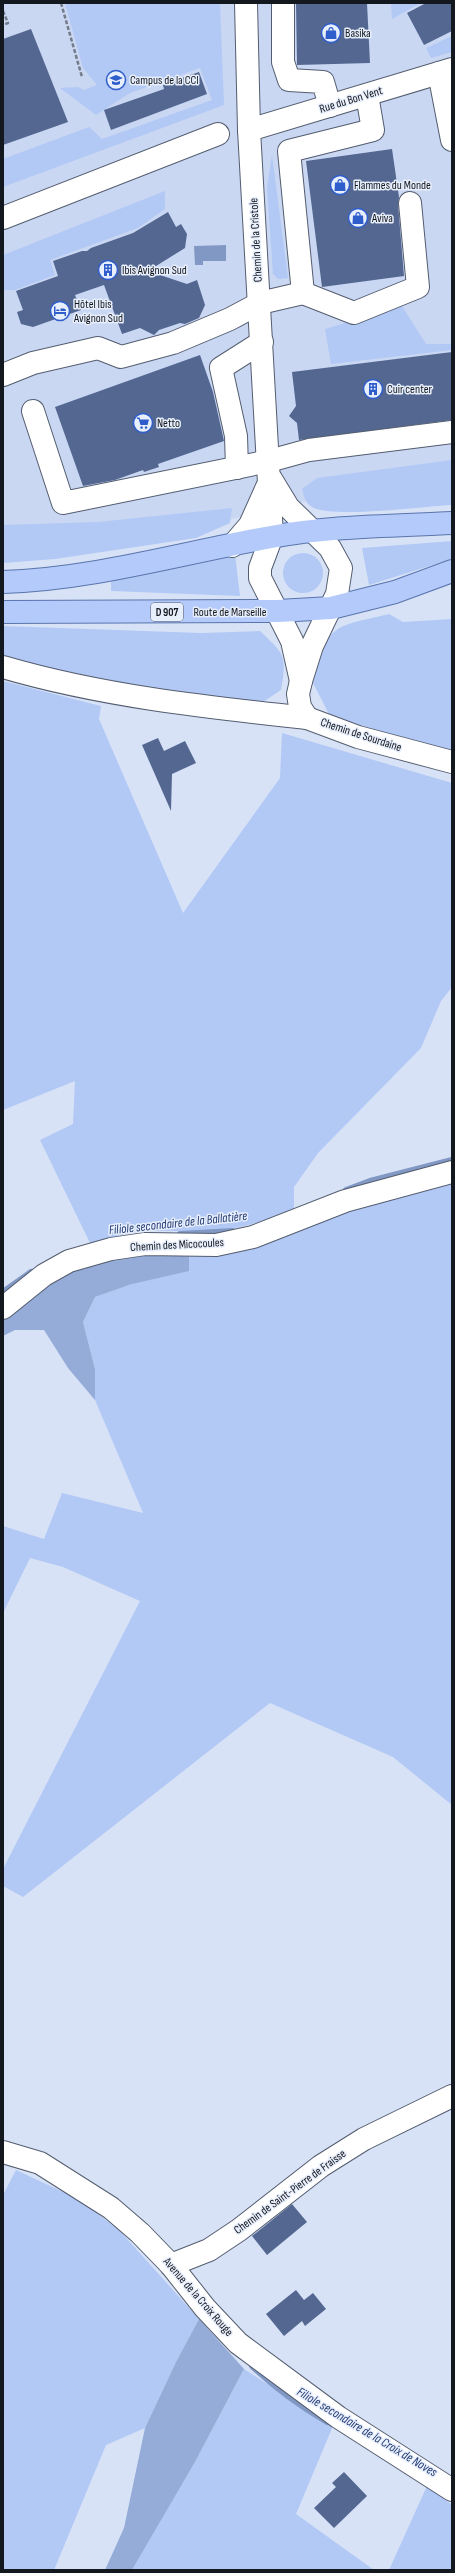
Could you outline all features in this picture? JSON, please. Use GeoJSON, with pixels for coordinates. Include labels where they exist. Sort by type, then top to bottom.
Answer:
{"type":"FeatureCollection","features":[{"type":"Feature","properties":{"kind":"main road"},"geometry":{"type":"LineString","coordinates":[[3,582],[67,577],[232,546],[272,536],[452,523]]}},
{"type":"Feature","properties":{"kind":"main road","name":"Route de Marseille"},"geometry":{"type":"LineString","coordinates":[[3,612],[278,612],[331,608],[395,592],[452,571]]}},
{"type":"Feature","properties":{"kind":"street","name":"Chemin de la Cristole"},"geometry":{"type":"LineString","coordinates":[[246,3],[250,130],[272,536]]}},
{"type":"Feature","properties":{"kind":"street"},"geometry":{"type":"LineString","coordinates":[[283,3],[284,62],[289,80],[323,82],[330,106]]}},
{"type":"Feature","properties":{"kind":"street","name":"Rue du Bon Vent"},"geometry":{"type":"LineString","coordinates":[[250,130],[446,71]]}},
{"type":"Feature","properties":{"kind":"street"},"geometry":{"type":"LineString","coordinates":[[446,71],[452,140]]}},
{"type":"Feature","properties":{"kind":"street"},"geometry":{"type":"LineString","coordinates":[[304,292],[289,151],[373,130],[367,95]]}},
{"type":"Feature","properties":{"kind":"street"},"geometry":{"type":"LineString","coordinates":[[3,218],[218,134]]}},
{"type":"Feature","properties":{"kind":"street"},"geometry":{"type":"LineString","coordinates":[[3,375],[33,363],[98,348],[121,357],[173,343],[230,319],[260,303],[304,292],[354,313],[418,287],[410,203]]}},
{"type":"Feature","properties":{"kind":"street"},"geometry":{"type":"LineString","coordinates":[[237,468],[236,436],[221,368],[262,342]]}},
{"type":"Feature","properties":{"kind":"street"},"geometry":{"type":"LineString","coordinates":[[33,411],[63,503],[237,468],[269,469],[309,450],[452,432]]}},
{"type":"Feature","properties":{"kind":"street"},"geometry":{"type":"LineString","coordinates":[[269,469],[288,507],[316,532],[330,548],[341,568],[342,579],[331,608]]}},
{"type":"Feature","properties":{"kind":"street"},"geometry":{"type":"LineString","coordinates":[[232,546],[250,525],[265,494],[269,469]]}},
{"type":"Feature","properties":{"kind":"street"},"geometry":{"type":"LineString","coordinates":[[272,536],[260,568],[260,578],[278,612]]}},
{"type":"Feature","properties":{"kind":"street","name":"Chemin de Sourdaine"},"geometry":{"type":"LineString","coordinates":[[331,608],[312,646],[298,694],[300,707],[307,718],[358,737],[452,762]]}},
{"type":"Feature","properties":{"kind":"street","name":"Chemin de Sourdaine"},"geometry":{"type":"LineString","coordinates":[[278,612],[292,641],[301,681]]}},
{"type":"Feature","properties":{"kind":"street"},"geometry":{"type":"LineString","coordinates":[[3,667],[56,682],[206,708],[307,718]]}},
{"type":"Feature","properties":{"kind":"street","name":"Chemin des Micocoules"},"geometry":{"type":"LineString","coordinates":[[3,1308],[44,1275],[69,1261],[111,1249],[145,1244],[216,1245],[253,1237],[345,1201],[452,1172]]}},
{"type":"Feature","properties":{"kind":"street","name":"Chemin de Saint-Pierre de Fraisse"},"geometry":{"type":"LineString","coordinates":[[171,2265],[209,2250],[239,2230],[321,2166],[364,2139],[452,2096]]}},
{"type":"Feature","properties":{"kind":"street","name":"Avenue de la Croix Rouge"},"geometry":{"type":"LineString","coordinates":[[3,2152],[40,2163],[78,2185],[117,2213],[171,2265],[205,2308],[243,2347],[338,2418],[452,2490]]}},
{"type":"Feature","properties":{"kind":"path"},"geometry":{"type":"LineString","coordinates":[[61,3],[82,77]]}},
{"type":"Feature","properties":{"kind":"path"},"geometry":{"type":"LineString","coordinates":[[3,11],[8,23],[3,25]]}},
{"type":"Feature","properties":{"kind":"shaded area"},"geometry":{"type":"Polygon","coordinates":[[[3,3],[452,3],[452,479],[320,498],[198,527],[3,548],[3,3]]]}},
{"type":"Feature","properties":{"kind":"shaded area"},"geometry":{"type":"Polygon","coordinates":[[[65,3],[220,3],[224,105],[3,187],[3,159],[89,127],[102,139],[212,100],[200,68],[130,93],[96,115],[60,88],[78,87],[84,90],[97,85],[83,68],[65,3]]]}},
{"type":"Feature","properties":{"kind":"shaded area"},"geometry":{"type":"Polygon","coordinates":[[[391,3],[421,3],[392,19],[391,3]]]}},
{"type":"Feature","properties":{"kind":"shaded area"},"geometry":{"type":"Polygon","coordinates":[[[452,36],[452,52],[431,58],[426,48],[452,36]]]}},
{"type":"Feature","properties":{"kind":"shaded area"},"geometry":{"type":"Polygon","coordinates":[[[272,155],[288,278],[278,279],[273,274],[267,187],[272,155]]]}},
{"type":"Feature","properties":{"kind":"shaded area"},"geometry":{"type":"Polygon","coordinates":[[[165,191],[165,209],[138,228],[50,260],[55,275],[15,290],[3,290],[3,255],[165,191]]]}},
{"type":"Feature","properties":{"kind":"shaded area"},"geometry":{"type":"Polygon","coordinates":[[[226,245],[226,261],[203,261],[203,265],[195,265],[194,246],[226,245]]]}},
{"type":"Feature","properties":{"kind":"shaded area"},"geometry":{"type":"Polygon","coordinates":[[[402,306],[426,344],[452,344],[452,350],[331,364],[325,329],[402,306]]]}},
{"type":"Feature","properties":{"kind":"shaded area"},"geometry":{"type":"Polygon","coordinates":[[[452,460],[452,505],[379,511],[339,512],[312,507],[305,499],[302,489],[317,478],[452,460]]]}},
{"type":"Feature","properties":{"kind":"shaded area"},"geometry":{"type":"Polygon","coordinates":[[[232,508],[230,523],[196,538],[55,559],[3,563],[3,525],[98,522],[232,508]]]}},
{"type":"Feature","properties":{"kind":"shaded area"},"geometry":{"type":"Polygon","coordinates":[[[452,541],[452,559],[369,585],[362,548],[452,541]]]}},
{"type":"Feature","properties":{"kind":"shaded area"},"geometry":{"type":"Polygon","coordinates":[[[303,553],[317,559],[323,573],[317,587],[303,593],[289,587],[283,573],[289,559],[303,553]]]}},
{"type":"Feature","properties":{"kind":"shaded area"},"geometry":{"type":"Polygon","coordinates":[[[235,554],[240,596],[111,591],[111,580],[235,554]]]}},
{"type":"Feature","properties":{"kind":"shaded area"},"geometry":{"type":"Polygon","coordinates":[[[389,614],[403,622],[452,619],[452,752],[330,716],[313,683],[323,648],[335,631],[355,622],[389,614]]]}},
{"type":"Feature","properties":{"kind":"shaded area"},"geometry":{"type":"Polygon","coordinates":[[[3,626],[201,633],[260,631],[275,645],[282,656],[284,669],[281,690],[257,706],[81,680],[3,660],[3,626]]]}},
{"type":"Feature","properties":{"kind":"shaded area"},"geometry":{"type":"Polygon","coordinates":[[[3,681],[101,706],[99,719],[183,913],[280,778],[282,733],[452,783],[452,987],[441,1001],[421,1048],[318,1153],[294,1187],[294,1214],[223,1231],[136,1231],[90,1243],[40,1140],[73,1124],[75,1081],[3,1110],[3,681]]]}},
{"type":"Feature","properties":{"kind":"shaded area"},"geometry":{"type":"Polygon","coordinates":[[[452,1183],[452,1805],[393,1757],[270,1703],[23,1897],[3,1886],[3,1869],[140,1601],[63,1567],[30,1558],[3,1613],[3,1526],[44,1539],[62,1493],[143,1513],[95,1400],[95,1369],[83,1322],[95,1297],[132,1284],[189,1249],[452,1183]]]}},
{"type":"Feature","properties":{"kind":"shaded area"},"geometry":{"type":"Polygon","coordinates":[[[189,1249],[189,1271],[132,1284],[95,1297],[83,1322],[95,1369],[95,1400],[68,1368],[44,1330],[15,1330],[3,1336],[3,1315],[40,1288],[70,1271],[120,1256],[189,1249]]]}},
{"type":"Feature","properties":{"kind":"shaded area"},"geometry":{"type":"Polygon","coordinates":[[[16,2170],[76,2198],[119,2230],[199,2319],[176,2362],[145,2428],[106,2445],[54,2570],[3,2570],[3,2195],[16,2170]]]}},
{"type":"Feature","properties":{"kind":"shaded area"},"geometry":{"type":"Polygon","coordinates":[[[199,2319],[244,2369],[195,2462],[133,2568],[131,2570],[105,2570],[124,2528],[145,2428],[176,2362],[199,2319]]]}},
{"type":"Feature","properties":{"kind":"shaded area"},"geometry":{"type":"Polygon","coordinates":[[[244,2369],[333,2426],[296,2514],[374,2570],[131,2570],[195,2462],[244,2369]]]}},
{"type":"Feature","properties":{"kind":"shaded area"},"geometry":{"type":"Polygon","coordinates":[[[427,2486],[452,2505],[452,2570],[389,2570],[427,2486]]]}},
{"type":"Feature","properties":{"kind":"building","name":"Basika"},"geometry":{"type":"Polygon","coordinates":[[[296,3],[367,3],[370,63],[297,65],[296,3]]]}},
{"type":"Feature","properties":{"kind":"building"},"geometry":{"type":"Polygon","coordinates":[[[426,3],[452,3],[452,31],[424,45],[407,13],[426,3]]]}},
{"type":"Feature","properties":{"kind":"building"},"geometry":{"type":"Polygon","coordinates":[[[31,29],[68,122],[3,145],[3,39],[31,29]]]}},
{"type":"Feature","properties":{"kind":"building"},"geometry":{"type":"Polygon","coordinates":[[[199,72],[207,94],[111,130],[104,110],[164,89],[163,85],[199,72]]]}},
{"type":"Feature","properties":{"kind":"building","name":"Aviva"},"geometry":{"type":"Polygon","coordinates":[[[392,149],[399,197],[398,204],[404,276],[322,287],[306,161],[392,149]]]}},
{"type":"Feature","properties":{"kind":"building","name":"Ibis Avignon Sud"},"geometry":{"type":"Polygon","coordinates":[[[168,212],[176,227],[181,224],[187,234],[185,248],[148,271],[187,284],[197,280],[205,305],[199,318],[185,324],[180,323],[159,330],[154,335],[140,328],[122,334],[104,285],[75,295],[81,310],[33,327],[21,324],[17,312],[23,310],[16,291],[58,276],[53,261],[82,251],[87,251],[91,248],[133,233],[168,212]]]}},
{"type":"Feature","properties":{"kind":"building","name":"Cuir center"},"geometry":{"type":"Polygon","coordinates":[[[452,352],[452,420],[299,440],[297,423],[289,416],[296,406],[292,372],[452,352]]]}},
{"type":"Feature","properties":{"kind":"building","name":"Netto"},"geometry":{"type":"Polygon","coordinates":[[[200,355],[213,392],[224,441],[158,464],[159,467],[144,472],[143,470],[115,480],[83,486],[55,407],[200,355]]]}},
{"type":"Feature","properties":{"kind":"building"},"geometry":{"type":"Polygon","coordinates":[[[158,738],[164,751],[185,741],[196,763],[172,774],[171,811],[142,745],[158,738]]]}},
{"type":"Feature","properties":{"kind":"building"},"geometry":{"type":"Polygon","coordinates":[[[292,2204],[307,2222],[267,2255],[252,2236],[292,2204]]]}},
{"type":"Feature","properties":{"kind":"building"},"geometry":{"type":"Polygon","coordinates":[[[296,2290],[304,2300],[313,2293],[326,2309],[305,2326],[302,2321],[284,2336],[266,2314],[296,2290]]]}},
{"type":"Feature","properties":{"kind":"building"},"geometry":{"type":"Polygon","coordinates":[[[344,2472],[367,2496],[334,2528],[314,2508],[336,2487],[332,2483],[344,2472]]]}},
{"type":"Feature","properties":{"kind":"waterway","name":"Filiole secondaire de la Ballatière"},"geometry":{"type":"LineString","coordinates":[[346,1190],[370,1181],[452,1160]]}},
{"type":"Feature","properties":{"kind":"waterway","name":"Filiole secondaire de la Ballatière"},"geometry":{"type":"LineString","coordinates":[[180,1234],[232,1231]]}},
{"type":"Feature","properties":{"kind":"waterway","name":"Filiole secondaire de la Ballatière"},"geometry":{"type":"LineString","coordinates":[[3,1292],[31,1272]]}},
{"type":"Feature","properties":{"kind":"waterway","name":"Filiole secondaire de la Croix de Noves"},"geometry":{"type":"LineString","coordinates":[[252,2366],[288,2396],[327,2422]]}},
{"type":"Feature","properties":{"kind":"place","name":"Basika"},"geometry":{"type":"Point","coordinates":[331,33]}},
{"type":"Feature","properties":{"kind":"place","name":"Campus de la CCI"},"geometry":{"type":"Point","coordinates":[116,80]}},
{"type":"Feature","properties":{"kind":"place","name":"Flammes du Monde"},"geometry":{"type":"Point","coordinates":[340,185]}},
{"type":"Feature","properties":{"kind":"place","name":"Aviva"},"geometry":{"type":"Point","coordinates":[358,218]}},
{"type":"Feature","properties":{"kind":"place","name":"Ibis Avignon Sud"},"geometry":{"type":"Point","coordinates":[108,270]}},
{"type":"Feature","properties":{"kind":"place","name":"Hôtel Ibis Avignon Sud"},"geometry":{"type":"Point","coordinates":[60,311]}},
{"type":"Feature","properties":{"kind":"place","name":"Cuir center"},"geometry":{"type":"Point","coordinates":[373,389]}},
{"type":"Feature","properties":{"kind":"place","name":"Netto"},"geometry":{"type":"Point","coordinates":[143,423]}}]}
